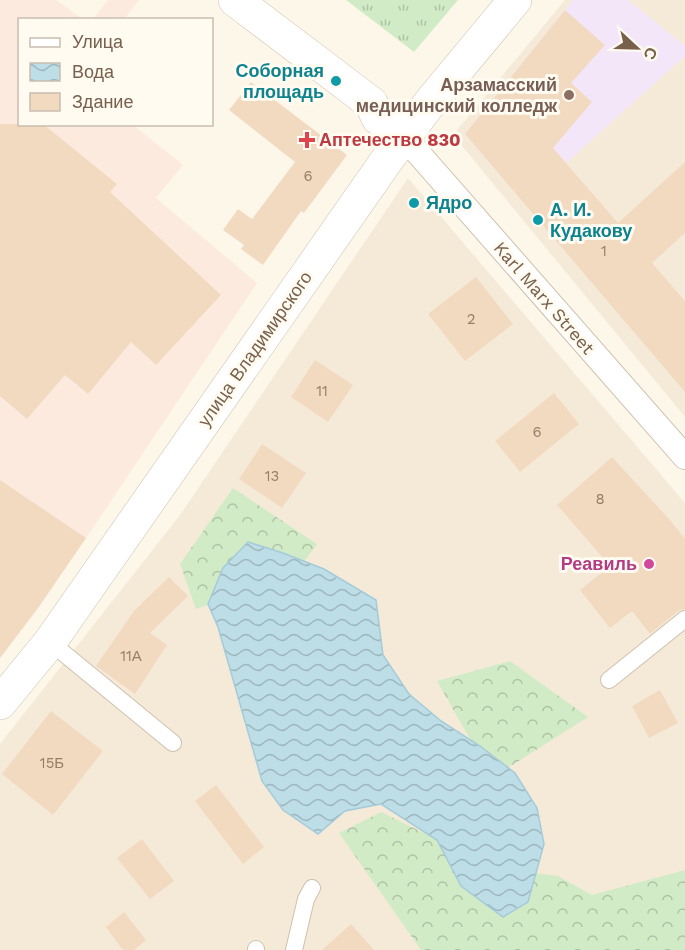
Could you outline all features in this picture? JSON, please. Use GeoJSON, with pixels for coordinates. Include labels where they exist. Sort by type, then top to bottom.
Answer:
{"type":"FeatureCollection","features":[{"type":"Feature","properties":{"kind":"street"},"geometry":{"type":"LineString","coordinates":[[222,0],[404,137]]}},
{"type":"Feature","properties":{"kind":"street"},"geometry":{"type":"LineString","coordinates":[[235,0],[371,103],[378,118]]}},
{"type":"Feature","properties":{"kind":"street","name":"улица Владимирского"},"geometry":{"type":"LineString","coordinates":[[0,703],[50,642],[404,137],[515,0]]}},
{"type":"Feature","properties":{"kind":"street","name":"Karl Marx Street"},"geometry":{"type":"LineString","coordinates":[[404,137],[685,458]]}},
{"type":"Feature","properties":{"kind":"lane"},"geometry":{"type":"LineString","coordinates":[[609,680],[685,619]]}},
{"type":"Feature","properties":{"kind":"lane"},"geometry":{"type":"LineString","coordinates":[[50,642],[173,743]]}},
{"type":"Feature","properties":{"kind":"lane"},"geometry":{"type":"LineString","coordinates":[[294,950],[306,899],[312,888]]}},
{"type":"Feature","properties":{"kind":"shaded area"},"geometry":{"type":"Polygon","coordinates":[[[0,0],[56,0],[81,18],[18,18],[18,126],[134,126],[183,165],[156,198],[257,283],[36,611],[0,658],[0,0]]]}},
{"type":"Feature","properties":{"kind":"shaded area"},"geometry":{"type":"Polygon","coordinates":[[[108,0],[139,0],[125,18],[94,18],[108,0]]]}},
{"type":"Feature","properties":{"kind":"shaded area"},"geometry":{"type":"Polygon","coordinates":[[[565,0],[685,0],[685,417],[453,135],[565,0]]]}},
{"type":"Feature","properties":{"kind":"shaded area","name":"Арзамасский медицинский колледж"},"geometry":{"type":"Polygon","coordinates":[[[573,0],[628,0],[685,46],[685,56],[523,202],[465,134],[573,0]]]}},
{"type":"Feature","properties":{"kind":"shaded area"},"geometry":{"type":"Polygon","coordinates":[[[408,178],[685,503],[685,950],[0,950],[0,744],[180,515],[408,178]]]}},
{"type":"Feature","properties":{"kind":"green space"},"geometry":{"type":"Polygon","coordinates":[[[346,0],[458,0],[414,52],[346,0]]]}},
{"type":"Feature","properties":{"kind":"green space"},"geometry":{"type":"Polygon","coordinates":[[[233,488],[317,544],[293,577],[196,609],[180,564],[233,488]]]}},
{"type":"Feature","properties":{"kind":"green space"},"geometry":{"type":"Polygon","coordinates":[[[510,661],[588,717],[492,778],[437,681],[510,661]]]}},
{"type":"Feature","properties":{"kind":"green space"},"geometry":{"type":"Polygon","coordinates":[[[381,812],[496,868],[558,876],[592,895],[685,870],[685,950],[421,950],[339,833],[381,812]]]}},
{"type":"Feature","properties":{"kind":"water"},"geometry":{"type":"Polygon","coordinates":[[[248,542],[324,569],[376,600],[383,655],[409,694],[441,721],[480,746],[515,773],[537,808],[544,844],[528,902],[503,917],[461,886],[437,840],[381,804],[345,811],[318,834],[283,810],[262,781],[218,627],[208,604],[223,568],[248,542]]]}},
{"type":"Feature","properties":{"kind":"building"},"geometry":{"type":"Polygon","coordinates":[[[565,10],[605,45],[571,83],[592,102],[553,148],[618,223],[685,162],[685,233],[652,263],[685,301],[685,392],[465,134],[565,10]]]}},
{"type":"Feature","properties":{"kind":"building"},"geometry":{"type":"Polygon","coordinates":[[[251,82],[347,155],[304,213],[301,211],[263,265],[241,249],[244,245],[223,230],[238,209],[252,219],[295,162],[229,110],[251,82]]]}},
{"type":"Feature","properties":{"kind":"building"},"geometry":{"type":"Polygon","coordinates":[[[0,124],[45,126],[117,184],[110,192],[221,295],[156,365],[131,342],[88,394],[65,375],[27,419],[0,396],[0,124]]]}},
{"type":"Feature","properties":{"kind":"building"},"geometry":{"type":"Polygon","coordinates":[[[476,277],[513,324],[465,361],[428,314],[476,277]]]}},
{"type":"Feature","properties":{"kind":"building"},"geometry":{"type":"Polygon","coordinates":[[[315,360],[353,385],[328,422],[291,397],[315,360]]]}},
{"type":"Feature","properties":{"kind":"building"},"geometry":{"type":"Polygon","coordinates":[[[554,393],[579,424],[520,472],[495,441],[554,393]]]}},
{"type":"Feature","properties":{"kind":"building"},"geometry":{"type":"Polygon","coordinates":[[[262,444],[306,473],[282,508],[239,479],[262,444]]]}},
{"type":"Feature","properties":{"kind":"building"},"geometry":{"type":"Polygon","coordinates":[[[612,457],[685,539],[685,609],[678,611],[650,634],[632,611],[610,628],[580,590],[610,566],[557,505],[612,457]]]}},
{"type":"Feature","properties":{"kind":"building"},"geometry":{"type":"Polygon","coordinates":[[[0,480],[86,538],[0,658],[0,480]]]}},
{"type":"Feature","properties":{"kind":"building"},"geometry":{"type":"Polygon","coordinates":[[[169,577],[188,596],[150,633],[167,645],[135,694],[96,666],[134,611],[169,577]]]}},
{"type":"Feature","properties":{"kind":"building"},"geometry":{"type":"Polygon","coordinates":[[[660,690],[678,723],[649,738],[632,706],[660,690]]]}},
{"type":"Feature","properties":{"kind":"building"},"geometry":{"type":"Polygon","coordinates":[[[51,711],[103,751],[53,815],[2,774],[51,711]]]}},
{"type":"Feature","properties":{"kind":"building"},"geometry":{"type":"Polygon","coordinates":[[[216,785],[264,847],[243,864],[195,801],[216,785]]]}},
{"type":"Feature","properties":{"kind":"building"},"geometry":{"type":"Polygon","coordinates":[[[142,839],[174,881],[150,899],[117,858],[142,839]]]}},
{"type":"Feature","properties":{"kind":"building"},"geometry":{"type":"Polygon","coordinates":[[[124,912],[146,940],[134,950],[123,950],[106,927],[124,912]]]}},
{"type":"Feature","properties":{"kind":"building"},"geometry":{"type":"Polygon","coordinates":[[[351,924],[374,950],[322,950],[351,924]]]}},
{"type":"Feature","properties":{"kind":"place","name":"Соборная площадь"},"geometry":{"type":"Point","coordinates":[336,81]}},
{"type":"Feature","properties":{"kind":"place","name":"Арзамасский медицинский колледж"},"geometry":{"type":"Point","coordinates":[569,95]}},
{"type":"Feature","properties":{"kind":"place","name":"Аптечество 830"},"geometry":{"type":"Point","coordinates":[307,140]}},
{"type":"Feature","properties":{"kind":"place","name":"Ядро"},"geometry":{"type":"Point","coordinates":[414,203]}},
{"type":"Feature","properties":{"kind":"place","name":"А. И. Кудакову"},"geometry":{"type":"Point","coordinates":[538,220]}},
{"type":"Feature","properties":{"kind":"place","name":"Реавиль"},"geometry":{"type":"Point","coordinates":[649,564]}}]}
